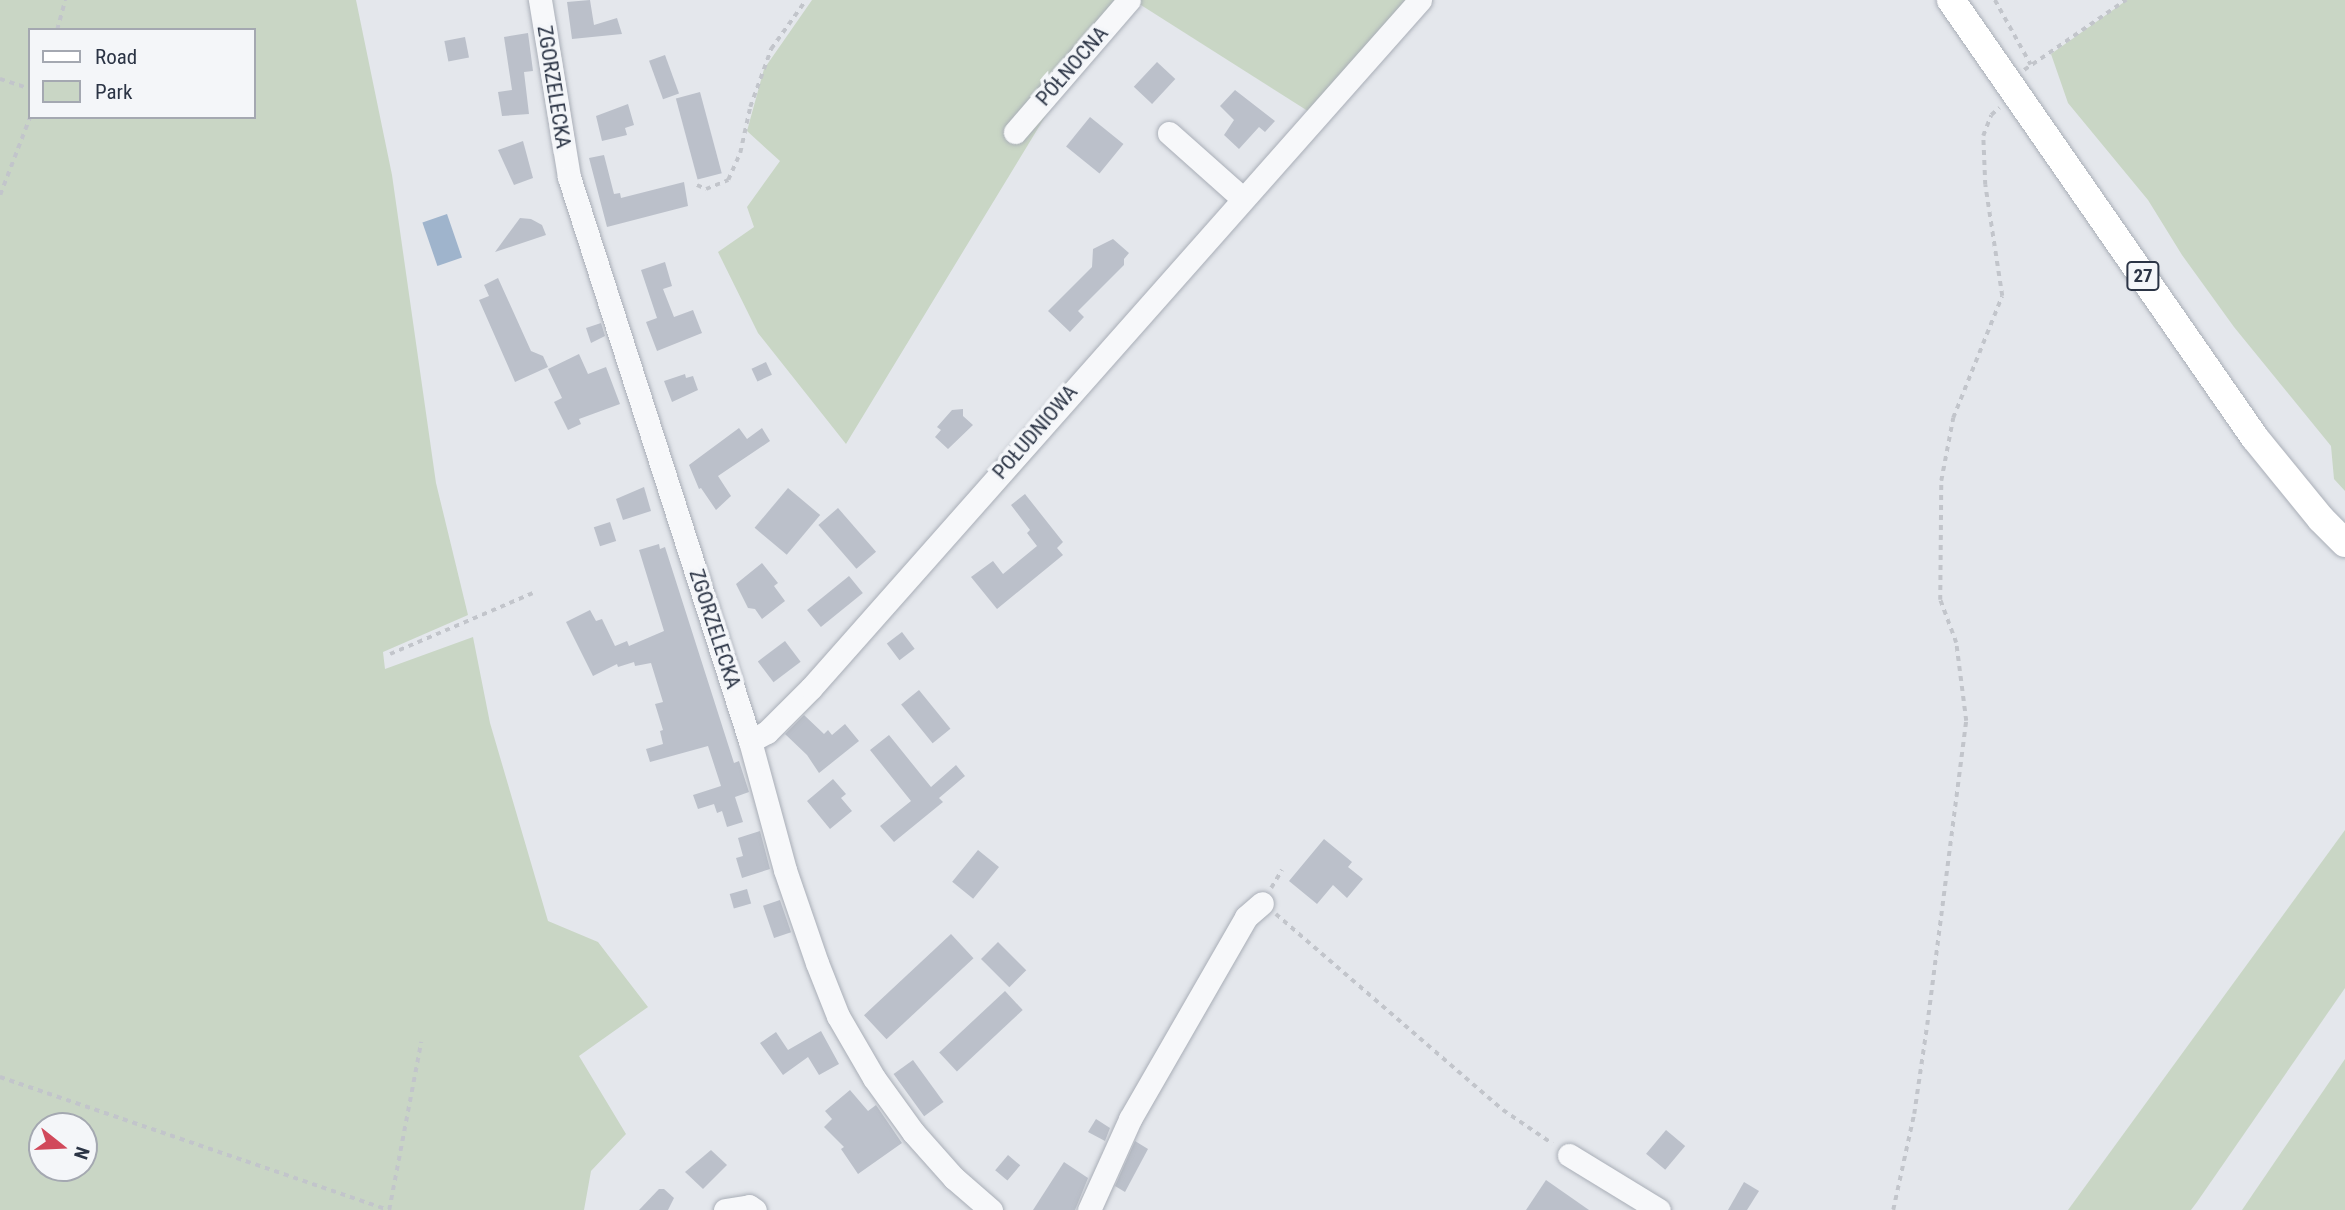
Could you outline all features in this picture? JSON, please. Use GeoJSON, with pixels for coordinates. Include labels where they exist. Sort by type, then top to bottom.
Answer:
{"type":"FeatureCollection","features":[{"type":"Feature","properties":{"kind":"main road","name":"27"},"geometry":{"type":"LineString","coordinates":[[1951,0],[2255,438],[2320,519],[2345,543]]}},
{"type":"Feature","properties":{"kind":"street","name":"ZGORZELECKA"},"geometry":{"type":"LineString","coordinates":[[540,0],[569,177],[750,741],[785,870],[838,1016],[874,1078],[913,1132],[954,1178],[991,1210]]}},
{"type":"Feature","properties":{"kind":"street","name":"PÓŁNOCNA"},"geometry":{"type":"LineString","coordinates":[[1015,132],[1129,0]]}},
{"type":"Feature","properties":{"kind":"street","name":"POŁUDNIOWA"},"geometry":{"type":"LineString","coordinates":[[750,741],[767,732],[811,688],[1420,0]]}},
{"type":"Feature","properties":{"kind":"street"},"geometry":{"type":"LineString","coordinates":[[1169,133],[1242,198]]}},
{"type":"Feature","properties":{"kind":"street"},"geometry":{"type":"LineString","coordinates":[[1089,1210],[1130,1119],[1246,917],[1262,903]]}},
{"type":"Feature","properties":{"kind":"street"},"geometry":{"type":"LineString","coordinates":[[1569,1155],[1659,1210]]}},
{"type":"Feature","properties":{"kind":"street"},"geometry":{"type":"LineString","coordinates":[[725,1210],[750,1206],[755,1210]]}},
{"type":"Feature","properties":{"kind":"path"},"geometry":{"type":"LineString","coordinates":[[58,28],[65,0]]}},
{"type":"Feature","properties":{"kind":"path"},"geometry":{"type":"LineString","coordinates":[[697,186],[706,188],[728,180],[740,153],[750,107],[771,49],[806,0]]}},
{"type":"Feature","properties":{"kind":"path"},"geometry":{"type":"LineString","coordinates":[[1995,0],[2031,65]]}},
{"type":"Feature","properties":{"kind":"path"},"geometry":{"type":"LineString","coordinates":[[1892,1210],[1914,1114],[1966,721],[1956,643],[1940,600],[1941,481],[1953,418],[2002,296],[1985,185],[1983,136],[1991,115],[2031,65],[2126,0]]}},
{"type":"Feature","properties":{"kind":"path"},"geometry":{"type":"LineString","coordinates":[[0,79],[28,88]]}},
{"type":"Feature","properties":{"kind":"path"},"geometry":{"type":"LineString","coordinates":[[0,195],[29,119]]}},
{"type":"Feature","properties":{"kind":"path"},"geometry":{"type":"LineString","coordinates":[[390,654],[533,593]]}},
{"type":"Feature","properties":{"kind":"path"},"geometry":{"type":"LineString","coordinates":[[1282,870],[1262,903],[1503,1110],[1569,1155]]}},
{"type":"Feature","properties":{"kind":"path"},"geometry":{"type":"LineString","coordinates":[[0,1077],[389,1210],[421,1042]]}},
{"type":"Feature","properties":{"kind":"green space"},"geometry":{"type":"Polygon","coordinates":[[[0,0],[356,0],[392,175],[436,483],[468,615],[383,652],[385,669],[473,637],[490,723],[548,921],[598,942],[648,1007],[579,1056],[626,1134],[591,1171],[584,1210],[0,1210],[0,0]]]}},
{"type":"Feature","properties":{"kind":"green space"},"geometry":{"type":"Polygon","coordinates":[[[812,0],[1116,0],[846,444],[758,333],[718,252],[754,227],[747,207],[780,161],[747,131],[764,69],[812,0]]]}},
{"type":"Feature","properties":{"kind":"green space"},"geometry":{"type":"Polygon","coordinates":[[[1133,0],[1408,0],[1311,113],[1133,0]]]}},
{"type":"Feature","properties":{"kind":"green space"},"geometry":{"type":"Polygon","coordinates":[[[2127,0],[2345,0],[2345,491],[2334,479],[2331,446],[2234,327],[2182,255],[2148,200],[2068,103],[2051,54],[2127,0]]]}},
{"type":"Feature","properties":{"kind":"green space"},"geometry":{"type":"Polygon","coordinates":[[[2345,830],[2345,988],[2197,1202],[2191,1210],[2068,1210],[2345,830]]]}},
{"type":"Feature","properties":{"kind":"green space"},"geometry":{"type":"Polygon","coordinates":[[[2345,1059],[2345,1210],[2242,1210],[2345,1059]]]}},
{"type":"Feature","properties":{"kind":"water"},"geometry":{"type":"Polygon","coordinates":[[[447,214],[462,257],[437,266],[422,222],[447,214]]]}},
{"type":"Feature","properties":{"kind":"building"},"geometry":{"type":"Polygon","coordinates":[[[590,0],[594,25],[617,18],[622,34],[572,39],[567,2],[590,0]]]}},
{"type":"Feature","properties":{"kind":"building"},"geometry":{"type":"Polygon","coordinates":[[[528,33],[533,71],[524,72],[529,114],[502,116],[498,92],[512,90],[504,37],[528,33]]]}},
{"type":"Feature","properties":{"kind":"building"},"geometry":{"type":"Polygon","coordinates":[[[465,37],[469,58],[448,62],[444,41],[465,37]]]}},
{"type":"Feature","properties":{"kind":"building"},"geometry":{"type":"Polygon","coordinates":[[[665,55],[679,94],[663,99],[649,61],[665,55]]]}},
{"type":"Feature","properties":{"kind":"building"},"geometry":{"type":"Polygon","coordinates":[[[1157,62],[1175,79],[1152,104],[1134,87],[1157,62]]]}},
{"type":"Feature","properties":{"kind":"building"},"geometry":{"type":"Polygon","coordinates":[[[1235,90],[1275,121],[1265,132],[1259,127],[1239,149],[1224,135],[1234,120],[1220,106],[1235,90]]]}},
{"type":"Feature","properties":{"kind":"building"},"geometry":{"type":"Polygon","coordinates":[[[700,92],[722,173],[698,180],[676,98],[700,92]]]}},
{"type":"Feature","properties":{"kind":"building"},"geometry":{"type":"Polygon","coordinates":[[[628,104],[634,125],[625,128],[627,135],[602,141],[596,116],[628,104]]]}},
{"type":"Feature","properties":{"kind":"building"},"geometry":{"type":"Polygon","coordinates":[[[1090,117],[1123,144],[1100,174],[1066,147],[1090,117]]]}},
{"type":"Feature","properties":{"kind":"building"},"geometry":{"type":"Polygon","coordinates":[[[523,141],[533,178],[514,185],[498,150],[523,141]]]}},
{"type":"Feature","properties":{"kind":"building"},"geometry":{"type":"Polygon","coordinates":[[[604,155],[614,194],[620,193],[621,198],[684,182],[688,206],[607,227],[589,158],[604,155]]]}},
{"type":"Feature","properties":{"kind":"building"},"geometry":{"type":"Polygon","coordinates":[[[520,218],[531,219],[542,225],[546,235],[495,252],[520,218]]]}},
{"type":"Feature","properties":{"kind":"building"},"geometry":{"type":"Polygon","coordinates":[[[1113,239],[1129,253],[1124,259],[1124,265],[1078,311],[1084,317],[1070,332],[1048,311],[1092,267],[1093,249],[1113,239]]]}},
{"type":"Feature","properties":{"kind":"building"},"geometry":{"type":"Polygon","coordinates":[[[665,262],[672,286],[663,289],[674,317],[693,310],[702,333],[657,351],[646,322],[657,318],[641,270],[665,262]]]}},
{"type":"Feature","properties":{"kind":"building"},"geometry":{"type":"Polygon","coordinates":[[[498,278],[531,351],[543,356],[548,367],[515,382],[479,300],[489,296],[484,285],[498,278]]]}},
{"type":"Feature","properties":{"kind":"building"},"geometry":{"type":"Polygon","coordinates":[[[601,323],[605,336],[591,343],[586,328],[601,323]]]}},
{"type":"Feature","properties":{"kind":"building"},"geometry":{"type":"Polygon","coordinates":[[[579,354],[588,374],[606,367],[620,404],[579,419],[581,424],[568,430],[554,402],[562,398],[548,369],[579,354]]]}},
{"type":"Feature","properties":{"kind":"building"},"geometry":{"type":"Polygon","coordinates":[[[766,362],[772,375],[757,381],[751,369],[766,362]]]}},
{"type":"Feature","properties":{"kind":"building"},"geometry":{"type":"Polygon","coordinates":[[[685,374],[686,378],[693,376],[698,390],[672,402],[664,381],[685,374]]]}},
{"type":"Feature","properties":{"kind":"building"},"geometry":{"type":"Polygon","coordinates":[[[963,409],[963,416],[973,425],[948,449],[935,437],[941,430],[937,427],[952,410],[963,409]]]}},
{"type":"Feature","properties":{"kind":"building"},"geometry":{"type":"Polygon","coordinates":[[[739,428],[747,439],[762,428],[770,441],[718,476],[731,496],[716,510],[701,488],[699,489],[689,465],[739,428]]]}},
{"type":"Feature","properties":{"kind":"building"},"geometry":{"type":"Polygon","coordinates":[[[644,487],[651,511],[623,520],[616,499],[644,487]]]}},
{"type":"Feature","properties":{"kind":"building"},"geometry":{"type":"Polygon","coordinates":[[[788,488],[820,515],[787,555],[755,528],[788,488]]]}},
{"type":"Feature","properties":{"kind":"building"},"geometry":{"type":"Polygon","coordinates":[[[1025,494],[1063,542],[1057,548],[1063,555],[997,609],[971,577],[993,561],[1003,574],[1037,546],[1027,533],[1030,530],[1011,505],[1025,494]]]}},
{"type":"Feature","properties":{"kind":"building"},"geometry":{"type":"Polygon","coordinates":[[[838,508],[876,552],[856,569],[818,525],[838,508]]]}},
{"type":"Feature","properties":{"kind":"building"},"geometry":{"type":"Polygon","coordinates":[[[610,522],[616,541],[600,546],[594,527],[610,522]]]}},
{"type":"Feature","properties":{"kind":"building"},"geometry":{"type":"Polygon","coordinates":[[[659,544],[660,549],[665,547],[734,763],[739,761],[749,792],[735,797],[743,822],[727,827],[722,811],[717,813],[714,804],[698,809],[693,795],[721,786],[708,746],[650,762],[646,749],[663,744],[660,731],[663,730],[655,704],[663,702],[651,663],[635,666],[634,662],[618,667],[617,664],[593,676],[566,622],[590,610],[596,621],[602,619],[615,646],[627,641],[629,646],[664,631],[639,550],[659,544]]]}},
{"type":"Feature","properties":{"kind":"building"},"geometry":{"type":"Polygon","coordinates":[[[762,563],[778,583],[774,586],[785,601],[762,619],[755,609],[748,608],[736,584],[762,563]]]}},
{"type":"Feature","properties":{"kind":"building"},"geometry":{"type":"Polygon","coordinates":[[[849,576],[863,593],[821,627],[807,610],[849,576]]]}},
{"type":"Feature","properties":{"kind":"building"},"geometry":{"type":"Polygon","coordinates":[[[902,632],[915,649],[899,660],[887,643],[902,632]]]}},
{"type":"Feature","properties":{"kind":"building"},"geometry":{"type":"Polygon","coordinates":[[[785,641],[801,662],[773,682],[758,661],[785,641]]]}},
{"type":"Feature","properties":{"kind":"building"},"geometry":{"type":"Polygon","coordinates":[[[919,690],[950,729],[933,743],[901,704],[919,690]]]}},
{"type":"Feature","properties":{"kind":"building"},"geometry":{"type":"Polygon","coordinates":[[[804,715],[824,734],[828,730],[832,735],[845,724],[859,741],[819,773],[807,755],[785,734],[804,715]]]}},
{"type":"Feature","properties":{"kind":"building"},"geometry":{"type":"Polygon","coordinates":[[[889,735],[931,787],[956,765],[965,776],[939,798],[943,802],[894,842],[880,826],[911,801],[870,750],[889,735]]]}},
{"type":"Feature","properties":{"kind":"building"},"geometry":{"type":"Polygon","coordinates":[[[833,779],[846,794],[841,798],[852,811],[830,829],[807,801],[833,779]]]}},
{"type":"Feature","properties":{"kind":"building"},"geometry":{"type":"Polygon","coordinates":[[[760,831],[770,869],[742,878],[736,858],[743,856],[738,838],[760,831]]]}},
{"type":"Feature","properties":{"kind":"building"},"geometry":{"type":"Polygon","coordinates":[[[1324,839],[1352,862],[1348,867],[1363,879],[1347,898],[1333,885],[1317,904],[1289,881],[1324,839]]]}},
{"type":"Feature","properties":{"kind":"building"},"geometry":{"type":"Polygon","coordinates":[[[978,850],[999,867],[973,899],[952,882],[978,850]]]}},
{"type":"Feature","properties":{"kind":"building"},"geometry":{"type":"Polygon","coordinates":[[[747,889],[751,903],[734,908],[730,894],[747,889]]]}},
{"type":"Feature","properties":{"kind":"building"},"geometry":{"type":"Polygon","coordinates":[[[780,900],[791,932],[774,938],[763,906],[780,900]]]}},
{"type":"Feature","properties":{"kind":"building"},"geometry":{"type":"Polygon","coordinates":[[[951,934],[974,958],[886,1039],[864,1015],[951,934]]]}},
{"type":"Feature","properties":{"kind":"building"},"geometry":{"type":"Polygon","coordinates":[[[998,942],[1026,970],[1009,987],[981,959],[998,942]]]}},
{"type":"Feature","properties":{"kind":"building"},"geometry":{"type":"Polygon","coordinates":[[[1005,991],[1023,1010],[957,1071],[939,1052],[1005,991]]]}},
{"type":"Feature","properties":{"kind":"building"},"geometry":{"type":"Polygon","coordinates":[[[821,1031],[839,1064],[819,1075],[808,1057],[783,1075],[760,1043],[776,1032],[788,1050],[821,1031]]]}},
{"type":"Feature","properties":{"kind":"building"},"geometry":{"type":"Polygon","coordinates":[[[913,1060],[944,1102],[924,1116],[894,1074],[913,1060]]]}},
{"type":"Feature","properties":{"kind":"building"},"geometry":{"type":"Polygon","coordinates":[[[850,1090],[868,1111],[876,1105],[902,1143],[858,1174],[841,1149],[844,1147],[824,1127],[832,1119],[825,1111],[850,1090]]]}},
{"type":"Feature","properties":{"kind":"building"},"geometry":{"type":"Polygon","coordinates":[[[1096,1119],[1110,1128],[1105,1141],[1088,1132],[1096,1119]]]}},
{"type":"Feature","properties":{"kind":"building"},"geometry":{"type":"Polygon","coordinates":[[[1666,1130],[1685,1146],[1665,1170],[1646,1154],[1666,1130]]]}},
{"type":"Feature","properties":{"kind":"building"},"geometry":{"type":"Polygon","coordinates":[[[1135,1141],[1148,1149],[1125,1192],[1115,1186],[1135,1141]]]}},
{"type":"Feature","properties":{"kind":"building"},"geometry":{"type":"Polygon","coordinates":[[[711,1150],[727,1165],[703,1189],[685,1172],[711,1150]]]}},
{"type":"Feature","properties":{"kind":"building"},"geometry":{"type":"Polygon","coordinates":[[[1008,1155],[1020,1165],[1007,1181],[995,1170],[1008,1155]]]}},
{"type":"Feature","properties":{"kind":"building"},"geometry":{"type":"Polygon","coordinates":[[[1064,1162],[1088,1178],[1075,1210],[1033,1210],[1064,1162]]]}},
{"type":"Feature","properties":{"kind":"building"},"geometry":{"type":"Polygon","coordinates":[[[1546,1180],[1589,1210],[1526,1210],[1546,1180]]]}},
{"type":"Feature","properties":{"kind":"building"},"geometry":{"type":"Polygon","coordinates":[[[1744,1182],[1759,1191],[1747,1210],[1728,1210],[1744,1182]]]}},
{"type":"Feature","properties":{"kind":"building"},"geometry":{"type":"Polygon","coordinates":[[[659,1189],[664,1189],[674,1198],[668,1210],[639,1210],[659,1189]]]}}]}
